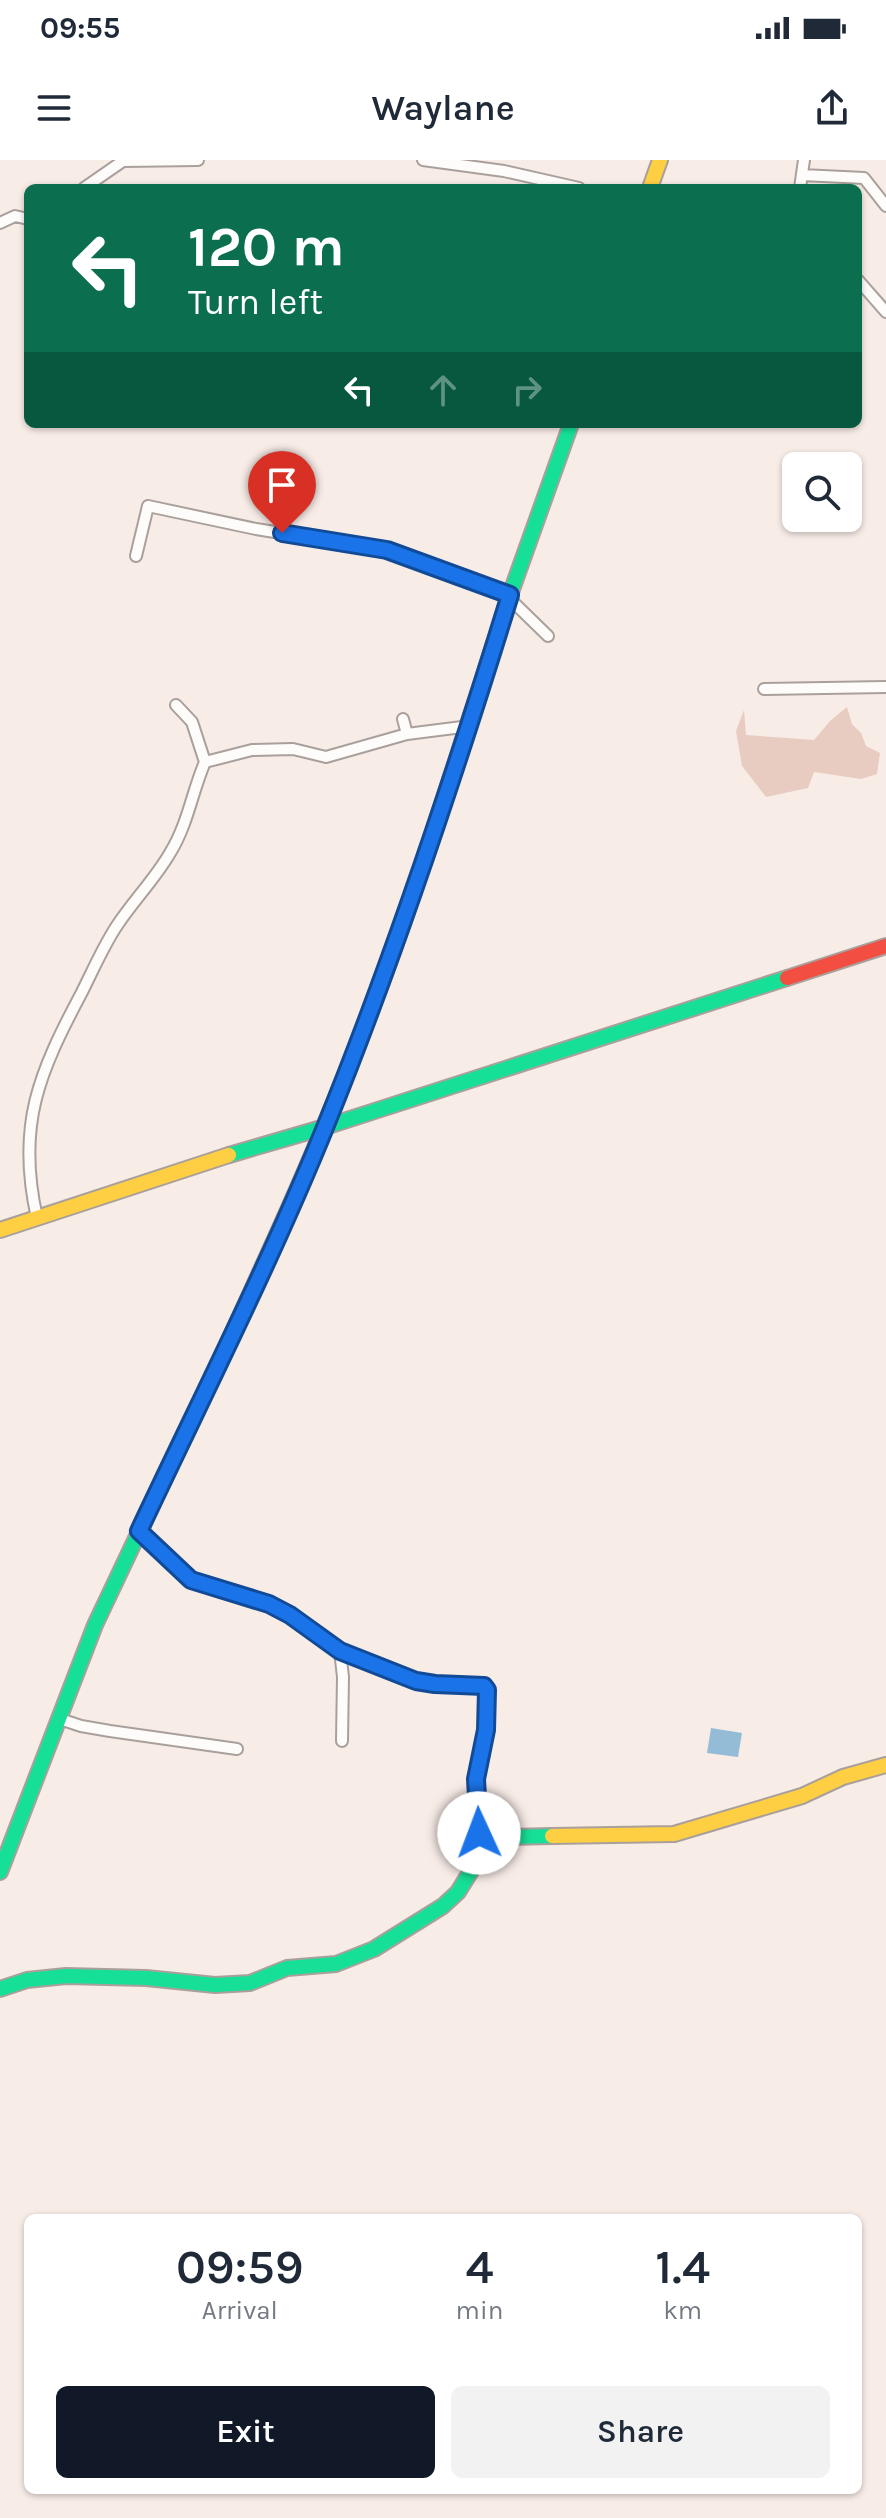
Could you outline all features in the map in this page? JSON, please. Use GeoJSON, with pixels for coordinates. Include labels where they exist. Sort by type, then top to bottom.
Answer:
{"type":"FeatureCollection","features":[{"type":"Feature","properties":{"kind":"street"},"geometry":{"type":"LineString","coordinates":[[90,184],[123,161],[198,160]]}},
{"type":"Feature","properties":{"kind":"street"},"geometry":{"type":"LineString","coordinates":[[423,160],[504,171],[561,184]]}},
{"type":"Feature","properties":{"kind":"street"},"geometry":{"type":"LineString","coordinates":[[651,184],[660,160]]}},
{"type":"Feature","properties":{"kind":"street"},"geometry":{"type":"LineString","coordinates":[[801,184],[804,160]]}},
{"type":"Feature","properties":{"kind":"street"},"geometry":{"type":"LineString","coordinates":[[802,175],[864,178],[886,206]]}},
{"type":"Feature","properties":{"kind":"street"},"geometry":{"type":"LineString","coordinates":[[0,223],[15,216],[24,218]]}},
{"type":"Feature","properties":{"kind":"street"},"geometry":{"type":"LineString","coordinates":[[862,285],[886,312]]}},
{"type":"Feature","properties":{"kind":"street"},"geometry":{"type":"LineString","coordinates":[[0,1872],[95,1625],[223,1355],[325,1127],[407,913],[510,596],[570,428]]}},
{"type":"Feature","properties":{"kind":"street"},"geometry":{"type":"LineString","coordinates":[[136,556],[148,506],[256,529],[387,550],[510,596],[548,636]]}},
{"type":"Feature","properties":{"kind":"street"},"geometry":{"type":"LineString","coordinates":[[764,689],[886,687]]}},
{"type":"Feature","properties":{"kind":"street"},"geometry":{"type":"LineString","coordinates":[[37,1218],[30,1185],[28,1141],[49,1054],[116,928],[171,852],[186,822],[205,762],[192,722],[176,705]]}},
{"type":"Feature","properties":{"kind":"street"},"geometry":{"type":"LineString","coordinates":[[403,719],[407,734]]}},
{"type":"Feature","properties":{"kind":"street"},"geometry":{"type":"LineString","coordinates":[[205,762],[252,750],[293,749],[326,757],[407,734],[470,726]]}},
{"type":"Feature","properties":{"kind":"street"},"geometry":{"type":"LineString","coordinates":[[0,1230],[179,1170],[325,1127],[886,946]]}},
{"type":"Feature","properties":{"kind":"street"},"geometry":{"type":"LineString","coordinates":[[139,1531],[191,1580],[279,1609],[340,1651],[416,1681],[484,1686],[487,1690],[486,1730],[476,1779],[479,1833],[488,1850]]}},
{"type":"Feature","properties":{"kind":"street"},"geometry":{"type":"LineString","coordinates":[[340,1651],[343,1677],[342,1741]]}},
{"type":"Feature","properties":{"kind":"street"},"geometry":{"type":"LineString","coordinates":[[60,1719],[110,1731],[237,1749]]}},
{"type":"Feature","properties":{"kind":"street"},"geometry":{"type":"LineString","coordinates":[[0,1989],[27,1980],[66,1976],[146,1978],[215,1985],[250,1983],[287,1968],[336,1964],[374,1949],[443,1906],[458,1892],[479,1858],[503,1837],[674,1834],[802,1796],[843,1777],[886,1765]]}},
{"type":"Feature","properties":{"kind":"shaded area"},"geometry":{"type":"Polygon","coordinates":[[[847,707],[852,724],[861,733],[866,746],[880,753],[877,774],[861,779],[814,772],[808,788],[766,797],[742,766],[736,731],[744,710],[746,735],[814,740],[847,707]]]}},
{"type":"Feature","properties":{"kind":"water"},"geometry":{"type":"Polygon","coordinates":[[[711,1728],[742,1733],[738,1757],[707,1753],[711,1728]]]}},
{"type":"Feature","properties":{"kind":"traffic: fast"},"geometry":{"type":"LineString","coordinates":[[421,869],[510,595],[570,428]]}},
{"type":"Feature","properties":{"kind":"traffic: fast"},"geometry":{"type":"LineString","coordinates":[[229,1155],[787,978]]}},
{"type":"Feature","properties":{"kind":"traffic: fast"},"geometry":{"type":"LineString","coordinates":[[0,1872],[95,1625],[285,1217]]}},
{"type":"Feature","properties":{"kind":"traffic: fast"},"geometry":{"type":"LineString","coordinates":[[0,1989],[27,1980],[66,1976],[146,1978],[215,1985],[250,1983],[287,1968],[336,1964],[374,1949],[443,1906],[458,1892],[479,1858],[503,1837],[552,1836]]}},
{"type":"Feature","properties":{"kind":"traffic: slow"},"geometry":{"type":"LineString","coordinates":[[651,184],[660,160]]}},
{"type":"Feature","properties":{"kind":"traffic: slow"},"geometry":{"type":"LineString","coordinates":[[285,1217],[358,1045],[421,869]]}},
{"type":"Feature","properties":{"kind":"traffic: slow"},"geometry":{"type":"LineString","coordinates":[[0,1230],[229,1155]]}},
{"type":"Feature","properties":{"kind":"traffic: slow"},"geometry":{"type":"LineString","coordinates":[[552,1836],[674,1834],[802,1796],[843,1777],[886,1765]]}},
{"type":"Feature","properties":{"kind":"traffic: jam"},"geometry":{"type":"LineString","coordinates":[[787,978],[886,946]]}},
{"type":"Feature","properties":{"kind":"route"},"geometry":{"type":"LineString","coordinates":[[282,533],[387,550],[510,595],[407,913],[325,1127],[223,1355],[139,1531],[191,1580],[269,1604],[290,1615],[340,1651],[416,1681],[484,1686],[487,1690],[486,1730],[476,1779],[479,1833]]}}]}
